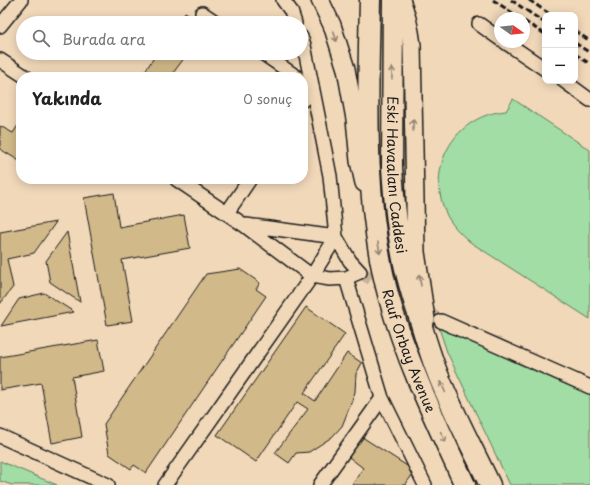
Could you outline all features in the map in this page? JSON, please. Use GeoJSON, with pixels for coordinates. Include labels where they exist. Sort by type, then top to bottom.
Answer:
{"type":"FeatureCollection","features":[{"type":"Feature","properties":{"kind":"highway","name":"Eski Havaalanı Caddesi"},"geometry":{"type":"LineString","coordinates":[[370,0],[369,135],[373,210]]}},
{"type":"Feature","properties":{"kind":"highway","name":"Eski Havaalanı Caddesi"},"geometry":{"type":"LineString","coordinates":[[393,0],[392,167],[394,193],[404,264],[410,289],[428,346]]}},
{"type":"Feature","properties":{"kind":"highway","name":"Rauf Orbay Avenue"},"geometry":{"type":"LineString","coordinates":[[373,210],[384,274],[398,326],[414,373],[464,485]]}},
{"type":"Feature","properties":{"kind":"highway","name":"Rauf Orbay Avenue"},"geometry":{"type":"LineString","coordinates":[[428,346],[447,395],[490,485]]}},
{"type":"Feature","properties":{"kind":"main road"},"geometry":{"type":"LineString","coordinates":[[320,0],[332,25],[346,69],[355,120],[360,161],[366,189],[373,210]]}},
{"type":"Feature","properties":{"kind":"main road"},"geometry":{"type":"LineString","coordinates":[[400,0],[406,13],[412,45],[416,252],[426,319],[428,346]]}},
{"type":"Feature","properties":{"kind":"lane"},"geometry":{"type":"LineString","coordinates":[[2,22],[20,0]]}},
{"type":"Feature","properties":{"kind":"lane"},"geometry":{"type":"LineString","coordinates":[[283,0],[293,16]]}},
{"type":"Feature","properties":{"kind":"lane"},"geometry":{"type":"LineString","coordinates":[[202,13],[206,16]]}},
{"type":"Feature","properties":{"kind":"lane"},"geometry":{"type":"LineString","coordinates":[[479,24],[494,35]]}},
{"type":"Feature","properties":{"kind":"lane"},"geometry":{"type":"LineString","coordinates":[[514,48],[542,67]]}},
{"type":"Feature","properties":{"kind":"lane"},"geometry":{"type":"LineString","coordinates":[[0,60],[18,72]]}},
{"type":"Feature","properties":{"kind":"lane"},"geometry":{"type":"LineString","coordinates":[[272,60],[290,72]]}},
{"type":"Feature","properties":{"kind":"lane"},"geometry":{"type":"LineString","coordinates":[[305,60],[306,72]]}},
{"type":"Feature","properties":{"kind":"lane"},"geometry":{"type":"LineString","coordinates":[[568,84],[590,100]]}},
{"type":"Feature","properties":{"kind":"lane"},"geometry":{"type":"LineString","coordinates":[[184,184],[244,225],[312,276],[330,280],[346,278],[360,272],[350,261],[336,237],[330,176],[308,88]]}},
{"type":"Feature","properties":{"kind":"lane"},"geometry":{"type":"LineString","coordinates":[[227,213],[247,184]]}},
{"type":"Feature","properties":{"kind":"lane"},"geometry":{"type":"LineString","coordinates":[[244,225],[336,237]]}},
{"type":"Feature","properties":{"kind":"lane"},"geometry":{"type":"LineString","coordinates":[[165,485],[312,276],[336,237]]}},
{"type":"Feature","properties":{"kind":"lane"},"geometry":{"type":"LineString","coordinates":[[346,278],[382,398],[422,484]]}},
{"type":"Feature","properties":{"kind":"lane"},"geometry":{"type":"LineString","coordinates":[[441,321],[590,387]]}},
{"type":"Feature","properties":{"kind":"lane"},"geometry":{"type":"LineString","coordinates":[[320,485],[382,398]]}},
{"type":"Feature","properties":{"kind":"lane"},"geometry":{"type":"LineString","coordinates":[[0,436],[108,485]]}},
{"type":"Feature","properties":{"kind":"green space"},"geometry":{"type":"Polygon","coordinates":[[[513,99],[590,150],[590,319],[470,242],[452,224],[445,211],[440,194],[439,177],[443,160],[450,145],[460,132],[473,122],[488,115],[506,111],[513,99]]]}},
{"type":"Feature","properties":{"kind":"green space"},"geometry":{"type":"Polygon","coordinates":[[[439,328],[590,393],[590,485],[510,485],[447,352],[439,328]]]}},
{"type":"Feature","properties":{"kind":"green space"},"geometry":{"type":"Polygon","coordinates":[[[0,461],[57,485],[12,485],[0,481],[0,461]]]}},
{"type":"Feature","properties":{"kind":"building"},"geometry":{"type":"Polygon","coordinates":[[[185,12],[192,16],[182,16],[185,12]]]}},
{"type":"Feature","properties":{"kind":"building"},"geometry":{"type":"Polygon","coordinates":[[[152,60],[183,60],[174,72],[144,72],[152,60]]]}},
{"type":"Feature","properties":{"kind":"building"},"geometry":{"type":"Polygon","coordinates":[[[0,126],[13,133],[16,128],[16,159],[0,149],[0,126]]]}},
{"type":"Feature","properties":{"kind":"building"},"geometry":{"type":"Polygon","coordinates":[[[114,193],[119,227],[184,215],[190,248],[122,260],[133,321],[107,325],[84,198],[114,193]]]}},
{"type":"Feature","properties":{"kind":"building"},"geometry":{"type":"Polygon","coordinates":[[[56,222],[34,253],[7,259],[13,287],[0,304],[0,232],[56,222]]]}},
{"type":"Feature","properties":{"kind":"building"},"geometry":{"type":"Polygon","coordinates":[[[67,232],[80,302],[50,282],[46,261],[67,232]]]}},
{"type":"Feature","properties":{"kind":"building"},"geometry":{"type":"Polygon","coordinates":[[[240,269],[260,283],[256,289],[266,296],[146,473],[134,465],[131,469],[109,454],[104,424],[206,274],[240,269]]]}},
{"type":"Feature","properties":{"kind":"building"},"geometry":{"type":"Polygon","coordinates":[[[44,293],[74,312],[1,326],[19,299],[44,293]]]}},
{"type":"Feature","properties":{"kind":"building"},"geometry":{"type":"Polygon","coordinates":[[[306,307],[345,334],[304,393],[315,401],[347,353],[362,363],[356,374],[355,392],[342,426],[332,437],[309,452],[296,453],[289,463],[275,453],[308,409],[297,402],[256,462],[217,435],[306,307]]]}},
{"type":"Feature","properties":{"kind":"building"},"geometry":{"type":"Polygon","coordinates":[[[98,340],[104,371],[72,377],[82,437],[52,443],[41,383],[0,390],[0,357],[98,340]]]}},
{"type":"Feature","properties":{"kind":"building"},"geometry":{"type":"Polygon","coordinates":[[[359,435],[415,471],[405,485],[352,485],[363,468],[345,454],[359,435]]]}},
{"type":"Feature","properties":{"kind":"tunnel"},"geometry":{"type":"LineString","coordinates":[[360,272],[441,321]]}},
{"type":"Feature","properties":{"kind":"railway"},"geometry":{"type":"LineString","coordinates":[[493,0],[511,12]]}},
{"type":"Feature","properties":{"kind":"railway"},"geometry":{"type":"LineString","coordinates":[[511,0],[542,21]]}},
{"type":"Feature","properties":{"kind":"railway"},"geometry":{"type":"LineString","coordinates":[[529,0],[547,12]]}},
{"type":"Feature","properties":{"kind":"railway"},"geometry":{"type":"LineString","coordinates":[[530,25],[542,32]]}},
{"type":"Feature","properties":{"kind":"railway"},"geometry":{"type":"LineString","coordinates":[[578,33],[590,41]]}},
{"type":"Feature","properties":{"kind":"railway"},"geometry":{"type":"LineString","coordinates":[[578,45],[590,53]]}},
{"type":"Feature","properties":{"kind":"railway"},"geometry":{"type":"LineString","coordinates":[[578,56],[590,64]]}}]}
